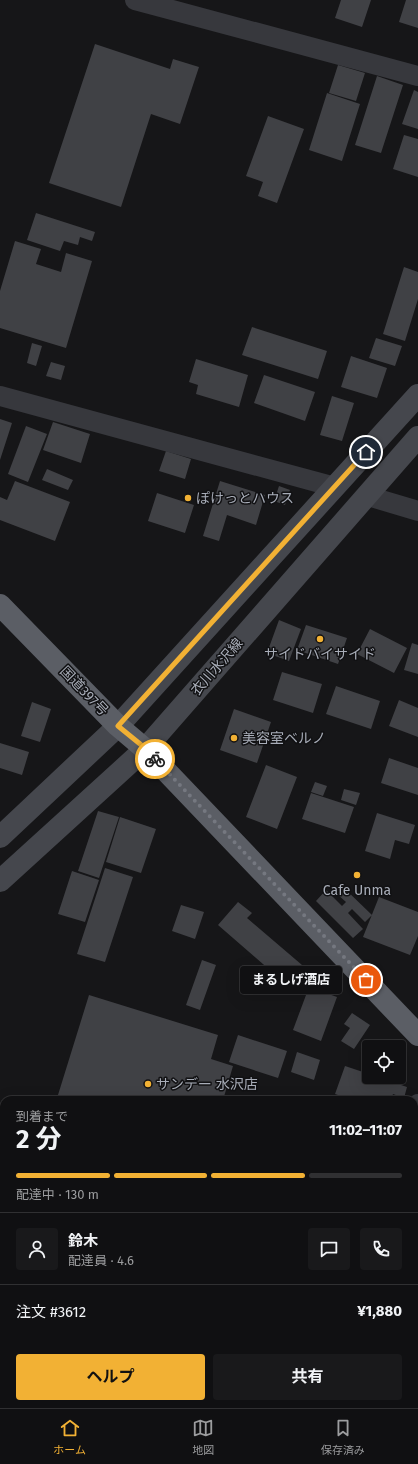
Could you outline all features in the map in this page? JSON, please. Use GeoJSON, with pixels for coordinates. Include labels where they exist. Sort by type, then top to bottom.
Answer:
{"type":"FeatureCollection","features":[{"type":"Feature","properties":{"kind":"highway","name":"国道397号"},"geometry":{"type":"LineString","coordinates":[[0,604],[118,726],[145,748],[418,1035]]}},
{"type":"Feature","properties":{"kind":"main road"},"geometry":{"type":"LineString","coordinates":[[0,837],[118,726],[418,394]]}},
{"type":"Feature","properties":{"kind":"main road","name":"衣川水沢線"},"geometry":{"type":"LineString","coordinates":[[0,881],[145,748],[368,496],[418,437]]}},
{"type":"Feature","properties":{"kind":"street"},"geometry":{"type":"LineString","coordinates":[[135,0],[418,76]]}},
{"type":"Feature","properties":{"kind":"street"},"geometry":{"type":"LineString","coordinates":[[0,396],[335,487]]}},
{"type":"Feature","properties":{"kind":"street"},"geometry":{"type":"LineString","coordinates":[[368,496],[418,510]]}},
{"type":"Feature","properties":{"kind":"building"},"geometry":{"type":"Polygon","coordinates":[[[341,0],[371,0],[362,27],[335,18],[341,0]]]}},
{"type":"Feature","properties":{"kind":"building"},"geometry":{"type":"Polygon","coordinates":[[[406,0],[418,0],[418,28],[399,22],[406,0]]]}},
{"type":"Feature","properties":{"kind":"building"},"geometry":{"type":"Polygon","coordinates":[[[95,44],[170,69],[173,59],[199,67],[180,124],[151,114],[121,207],[49,183],[95,44]]]}},
{"type":"Feature","properties":{"kind":"building"},"geometry":{"type":"Polygon","coordinates":[[[338,65],[365,73],[356,101],[329,93],[338,65]]]}},
{"type":"Feature","properties":{"kind":"building"},"geometry":{"type":"Polygon","coordinates":[[[377,76],[403,85],[381,153],[355,145],[377,76]]]}},
{"type":"Feature","properties":{"kind":"building"},"geometry":{"type":"Polygon","coordinates":[[[414,90],[418,92],[418,129],[402,124],[414,90]]]}},
{"type":"Feature","properties":{"kind":"building"},"geometry":{"type":"Polygon","coordinates":[[[327,93],[360,104],[342,161],[309,150],[327,93]]]}},
{"type":"Feature","properties":{"kind":"building"},"geometry":{"type":"Polygon","coordinates":[[[268,116],[304,129],[277,203],[258,196],[263,182],[246,176],[268,116]]]}},
{"type":"Feature","properties":{"kind":"building"},"geometry":{"type":"Polygon","coordinates":[[[404,135],[418,139],[418,177],[393,169],[404,135]]]}},
{"type":"Feature","properties":{"kind":"building"},"geometry":{"type":"Polygon","coordinates":[[[36,213],[95,232],[92,241],[80,237],[78,245],[64,241],[60,251],[27,240],[36,213]]]}},
{"type":"Feature","properties":{"kind":"building"},"geometry":{"type":"Polygon","coordinates":[[[15,241],[41,249],[36,264],[61,272],[66,253],[92,261],[66,348],[0,328],[0,291],[15,241]]]}},
{"type":"Feature","properties":{"kind":"building"},"geometry":{"type":"Polygon","coordinates":[[[404,267],[418,272],[418,299],[405,341],[383,334],[404,267]]]}},
{"type":"Feature","properties":{"kind":"building"},"geometry":{"type":"Polygon","coordinates":[[[252,327],[327,351],[318,379],[242,355],[252,327]]]}},
{"type":"Feature","properties":{"kind":"building"},"geometry":{"type":"Polygon","coordinates":[[[376,338],[402,346],[395,366],[369,358],[376,338]]]}},
{"type":"Feature","properties":{"kind":"building"},"geometry":{"type":"Polygon","coordinates":[[[32,343],[42,346],[36,366],[27,363],[32,343]]]}},
{"type":"Feature","properties":{"kind":"building"},"geometry":{"type":"Polygon","coordinates":[[[351,356],[387,368],[377,398],[341,387],[351,356]]]}},
{"type":"Feature","properties":{"kind":"building"},"geometry":{"type":"Polygon","coordinates":[[[196,359],[248,375],[239,407],[196,394],[198,385],[189,382],[196,359]]]}},
{"type":"Feature","properties":{"kind":"building"},"geometry":{"type":"Polygon","coordinates":[[[51,362],[65,366],[61,380],[46,376],[51,362]]]}},
{"type":"Feature","properties":{"kind":"building"},"geometry":{"type":"Polygon","coordinates":[[[264,375],[315,392],[305,421],[254,403],[264,375]]]}},
{"type":"Feature","properties":{"kind":"building"},"geometry":{"type":"Polygon","coordinates":[[[332,396],[354,403],[342,441],[320,435],[332,396]]]}},
{"type":"Feature","properties":{"kind":"building"},"geometry":{"type":"Polygon","coordinates":[[[0,419],[12,423],[0,460],[0,419]]]}},
{"type":"Feature","properties":{"kind":"building"},"geometry":{"type":"Polygon","coordinates":[[[53,422],[90,434],[81,463],[43,450],[53,422]]]}},
{"type":"Feature","properties":{"kind":"building"},"geometry":{"type":"Polygon","coordinates":[[[26,426],[47,434],[28,482],[8,474],[26,426]]]}},
{"type":"Feature","properties":{"kind":"building"},"geometry":{"type":"Polygon","coordinates":[[[166,451],[191,459],[185,479],[159,471],[166,451]]]}},
{"type":"Feature","properties":{"kind":"building"},"geometry":{"type":"Polygon","coordinates":[[[47,469],[73,480],[68,490],[42,480],[47,469]]]}},
{"type":"Feature","properties":{"kind":"building"},"geometry":{"type":"Polygon","coordinates":[[[15,481],[70,502],[55,541],[0,520],[0,497],[7,500],[15,481]]]}},
{"type":"Feature","properties":{"kind":"building"},"geometry":{"type":"Polygon","coordinates":[[[220,481],[265,495],[256,525],[227,515],[219,541],[203,536],[220,481]]]}},
{"type":"Feature","properties":{"kind":"building"},"geometry":{"type":"Polygon","coordinates":[[[279,486],[290,490],[285,505],[274,501],[279,486]]]}},
{"type":"Feature","properties":{"kind":"building"},"geometry":{"type":"Polygon","coordinates":[[[157,493],[194,505],[185,533],[148,521],[157,493]]]}},
{"type":"Feature","properties":{"kind":"building"},"geometry":{"type":"Polygon","coordinates":[[[279,620],[301,629],[289,661],[267,653],[279,620]]]}},
{"type":"Feature","properties":{"kind":"building"},"geometry":{"type":"Polygon","coordinates":[[[306,625],[347,638],[338,664],[297,650],[306,625]]]}},
{"type":"Feature","properties":{"kind":"building"},"geometry":{"type":"Polygon","coordinates":[[[370,629],[407,648],[394,673],[357,654],[370,629]]]}},
{"type":"Feature","properties":{"kind":"building"},"geometry":{"type":"Polygon","coordinates":[[[412,643],[418,645],[418,674],[404,670],[412,643]]]}},
{"type":"Feature","properties":{"kind":"building"},"geometry":{"type":"Polygon","coordinates":[[[282,672],[322,684],[313,713],[273,700],[282,672]]]}},
{"type":"Feature","properties":{"kind":"building"},"geometry":{"type":"Polygon","coordinates":[[[336,686],[380,701],[371,729],[326,714],[336,686]]]}},
{"type":"Feature","properties":{"kind":"building"},"geometry":{"type":"Polygon","coordinates":[[[399,700],[418,708],[418,737],[389,726],[399,700]]]}},
{"type":"Feature","properties":{"kind":"building"},"geometry":{"type":"Polygon","coordinates":[[[32,702],[51,709],[40,742],[21,736],[32,702]]]}},
{"type":"Feature","properties":{"kind":"building"},"geometry":{"type":"Polygon","coordinates":[[[234,709],[271,722],[257,763],[220,750],[234,709]]]}},
{"type":"Feature","properties":{"kind":"building"},"geometry":{"type":"Polygon","coordinates":[[[0,743],[29,752],[22,775],[0,768],[0,743]]]}},
{"type":"Feature","properties":{"kind":"building"},"geometry":{"type":"Polygon","coordinates":[[[389,758],[418,768],[418,795],[381,783],[389,758]]]}},
{"type":"Feature","properties":{"kind":"building"},"geometry":{"type":"Polygon","coordinates":[[[266,765],[297,777],[277,829],[246,817],[266,765]]]}},
{"type":"Feature","properties":{"kind":"building"},"geometry":{"type":"Polygon","coordinates":[[[315,782],[327,786],[323,796],[311,792],[315,782]]]}},
{"type":"Feature","properties":{"kind":"building"},"geometry":{"type":"Polygon","coordinates":[[[344,789],[360,793],[356,805],[341,800],[344,789]]]}},
{"type":"Feature","properties":{"kind":"building"},"geometry":{"type":"Polygon","coordinates":[[[311,793],[354,807],[345,833],[302,819],[311,793]]]}},
{"type":"Feature","properties":{"kind":"building"},"geometry":{"type":"Polygon","coordinates":[[[98,811],[119,817],[99,878],[78,871],[98,811]]]}},
{"type":"Feature","properties":{"kind":"building"},"geometry":{"type":"Polygon","coordinates":[[[377,813],[415,825],[409,844],[395,840],[390,859],[365,851],[377,813]]]}},
{"type":"Feature","properties":{"kind":"building"},"geometry":{"type":"Polygon","coordinates":[[[120,817],[156,829],[141,873],[106,862],[120,817]]]}},
{"type":"Feature","properties":{"kind":"building"},"geometry":{"type":"Polygon","coordinates":[[[105,868],[133,877],[105,962],[77,954],[105,868]]]}},
{"type":"Feature","properties":{"kind":"building"},"geometry":{"type":"Polygon","coordinates":[[[72,871],[99,880],[85,922],[58,914],[72,871]]]}},
{"type":"Feature","properties":{"kind":"building"},"geometry":{"type":"Polygon","coordinates":[[[344,888],[372,915],[365,922],[352,909],[348,913],[363,929],[353,938],[316,901],[326,890],[342,906],[346,902],[337,894],[344,888]]]}},
{"type":"Feature","properties":{"kind":"building"},"geometry":{"type":"Polygon","coordinates":[[[379,897],[418,912],[418,936],[410,955],[363,937],[379,897]]]}},
{"type":"Feature","properties":{"kind":"building"},"geometry":{"type":"Polygon","coordinates":[[[238,902],[252,913],[247,918],[302,965],[286,984],[218,925],[238,902]]]}},
{"type":"Feature","properties":{"kind":"building"},"geometry":{"type":"Polygon","coordinates":[[[181,905],[204,912],[195,939],[172,931],[181,905]]]}},
{"type":"Feature","properties":{"kind":"building"},"geometry":{"type":"Polygon","coordinates":[[[202,960],[216,965],[200,1010],[186,1005],[202,960]]]}},
{"type":"Feature","properties":{"kind":"building"},"geometry":{"type":"Polygon","coordinates":[[[309,987],[337,997],[321,1041],[293,1030],[309,987]]]}},
{"type":"Feature","properties":{"kind":"building"},"geometry":{"type":"Polygon","coordinates":[[[89,995],[218,1035],[211,1059],[233,1066],[224,1096],[58,1095],[89,995]]]}},
{"type":"Feature","properties":{"kind":"building"},"geometry":{"type":"Polygon","coordinates":[[[352,1013],[370,1025],[354,1049],[341,1041],[350,1028],[344,1024],[352,1013]]]}},
{"type":"Feature","properties":{"kind":"building"},"geometry":{"type":"Polygon","coordinates":[[[238,1035],[287,1051],[278,1078],[229,1062],[238,1035]]]}},
{"type":"Feature","properties":{"kind":"building"},"geometry":{"type":"Polygon","coordinates":[[[297,1052],[320,1060],[314,1080],[291,1072],[297,1052]]]}},
{"type":"Feature","properties":{"kind":"building"},"geometry":{"type":"Polygon","coordinates":[[[345,1066],[362,1072],[362,1084],[398,1084],[407,1087],[405,1096],[393,1094],[392,1096],[341,1096],[335,1094],[345,1066]]]}},
{"type":"Feature","properties":{"kind":"way so far"},"geometry":{"type":"LineString","coordinates":[[155,759],[366,980]]}},
{"type":"Feature","properties":{"kind":"place","name":"ぽけっとハウス"},"geometry":{"type":"Point","coordinates":[188,498]}},
{"type":"Feature","properties":{"kind":"place","name":"サイドバイサイド"},"geometry":{"type":"Point","coordinates":[320,639]}},
{"type":"Feature","properties":{"kind":"place","name":"美容室ベルノ"},"geometry":{"type":"Point","coordinates":[234,738]}},
{"type":"Feature","properties":{"kind":"place","name":"Cafe Unma"},"geometry":{"type":"Point","coordinates":[357,875]}},
{"type":"Feature","properties":{"kind":"place","name":"まるしげ酒店"},"geometry":{"type":"Point","coordinates":[366,980]}},
{"type":"Feature","properties":{"kind":"place","name":"サンデー 水沢店"},"geometry":{"type":"Point","coordinates":[148,1084]}},
{"type":"Feature","properties":{"kind":"route"},"geometry":{"type":"LineString","coordinates":[[155,759],[145,748],[118,726],[366,452]]}}]}
